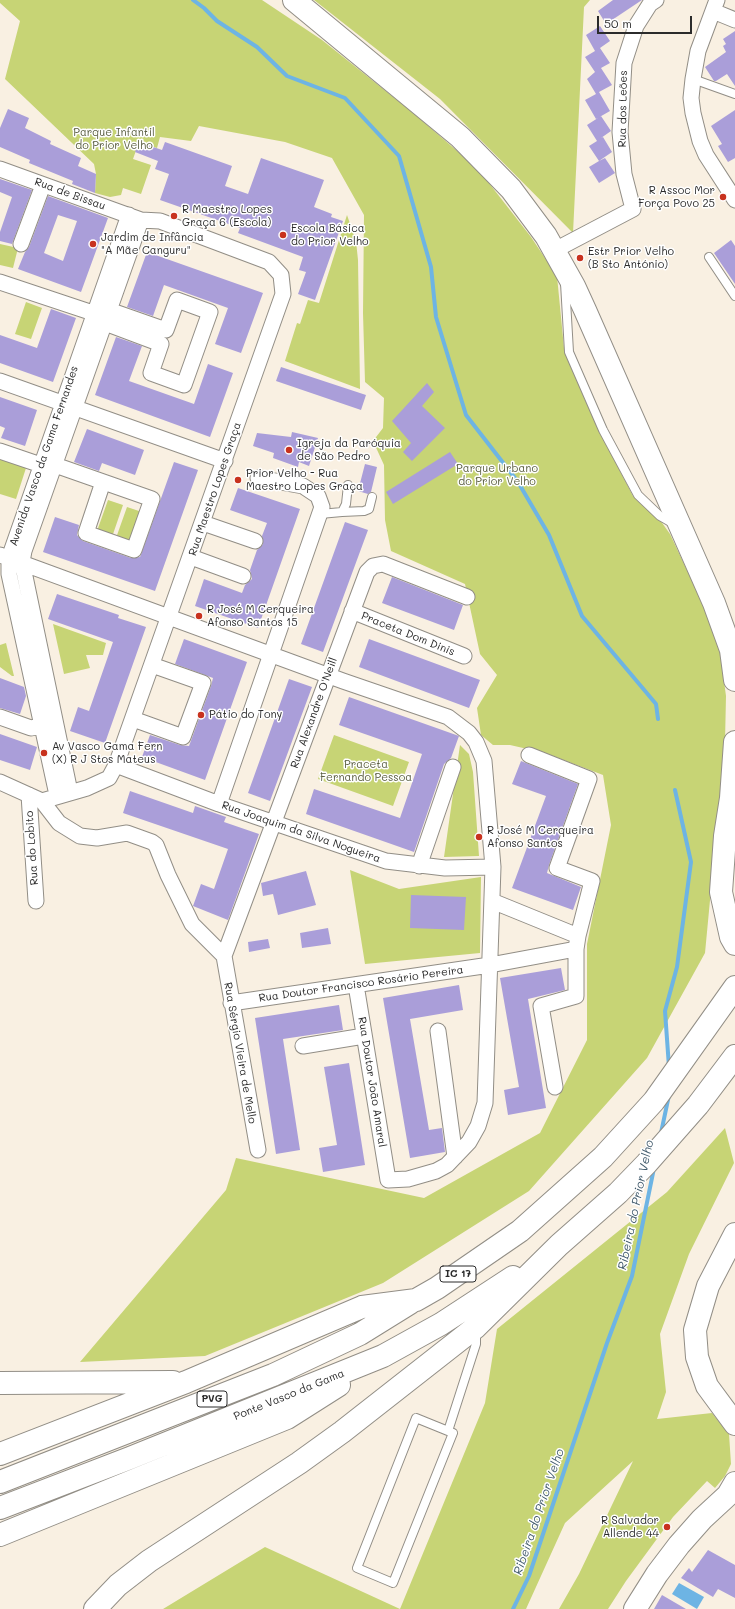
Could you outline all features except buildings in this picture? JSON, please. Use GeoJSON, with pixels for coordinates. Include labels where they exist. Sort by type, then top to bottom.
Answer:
{"type":"FeatureCollection","features":[{"type":"Feature","properties":{"kind":"main road"},"geometry":{"type":"LineString","coordinates":[[294,0],[460,137],[511,189],[534,219],[559,258],[595,332],[714,603],[731,650],[735,680]]}},
{"type":"Feature","properties":{"kind":"main road"},"geometry":{"type":"LineString","coordinates":[[735,742],[731,798],[725,836],[722,892],[731,937],[735,944]]}},
{"type":"Feature","properties":{"kind":"main road"},"geometry":{"type":"LineString","coordinates":[[731,798],[735,821]]}},
{"type":"Feature","properties":{"kind":"main road","name":"IC 17"},"geometry":{"type":"LineString","coordinates":[[416,1300],[437,1288],[520,1231],[555,1201],[622,1136],[654,1101],[735,987]]}},
{"type":"Feature","properties":{"kind":"main road"},"geometry":{"type":"LineString","coordinates":[[95,1609],[110,1593],[134,1572],[168,1547],[259,1490],[324,1446],[476,1327],[558,1245],[618,1193],[647,1163],[688,1116],[735,1056]]}},
{"type":"Feature","properties":{"kind":"main road"},"geometry":{"type":"LineString","coordinates":[[731,1415],[707,1386],[701,1370],[695,1343],[695,1330],[701,1305],[708,1286],[735,1234]]}},
{"type":"Feature","properties":{"kind":"main road","name":"Ponte Vasco da Gama"},"geometry":{"type":"LineString","coordinates":[[0,1508],[222,1422],[383,1356],[452,1318],[558,1245]]}},
{"type":"Feature","properties":{"kind":"main road"},"geometry":{"type":"LineString","coordinates":[[0,1454],[186,1382],[362,1307],[416,1300]]}},
{"type":"Feature","properties":{"kind":"main road","name":"PVG"},"geometry":{"type":"LineString","coordinates":[[0,1482],[273,1375],[360,1334],[416,1300]]}},
{"type":"Feature","properties":{"kind":"main road"},"geometry":{"type":"LineString","coordinates":[[0,1535],[287,1418],[383,1356]]}},
{"type":"Feature","properties":{"kind":"main road"},"geometry":{"type":"LineString","coordinates":[[0,1383],[186,1382]]}},
{"type":"Feature","properties":{"kind":"main road"},"geometry":{"type":"LineString","coordinates":[[635,1609],[657,1574],[679,1545],[702,1519],[733,1491]]}},
{"type":"Feature","properties":{"kind":"street","name":"Rua dos Leões"},"geometry":{"type":"LineString","coordinates":[[559,258],[633,210],[624,174],[620,132],[624,63],[636,26],[650,4],[656,0]]}},
{"type":"Feature","properties":{"kind":"street"},"geometry":{"type":"LineString","coordinates":[[735,20],[715,6],[700,42],[692,79],[693,113],[700,141],[706,155],[735,200]]}},
{"type":"Feature","properties":{"kind":"street","name":"Rua de Bissau"},"geometry":{"type":"LineString","coordinates":[[0,169],[135,218]]}},
{"type":"Feature","properties":{"kind":"street"},"geometry":{"type":"LineString","coordinates":[[21,244],[43,185]]}},
{"type":"Feature","properties":{"kind":"street","name":"Avenida Vasco da Gama Fernandes"},"geometry":{"type":"LineString","coordinates":[[10,559],[24,550],[48,465],[68,406],[103,316],[135,218]]}},
{"type":"Feature","properties":{"kind":"street","name":"Rua Maestro Lopes Graça"},"geometry":{"type":"LineString","coordinates":[[35,798],[63,794],[87,788],[109,778],[116,765],[225,462],[283,294],[280,276],[269,262],[160,221],[135,218]]}},
{"type":"Feature","properties":{"kind":"street"},"geometry":{"type":"LineString","coordinates":[[0,282],[164,337]]}},
{"type":"Feature","properties":{"kind":"street"},"geometry":{"type":"LineString","coordinates":[[177,300],[210,312],[184,385],[151,373],[164,337],[177,300]]}},
{"type":"Feature","properties":{"kind":"street"},"geometry":{"type":"LineString","coordinates":[[0,381],[225,462]]}},
{"type":"Feature","properties":{"kind":"street"},"geometry":{"type":"LineString","coordinates":[[0,451],[104,482],[152,499],[134,550],[86,533],[104,482]]}},
{"type":"Feature","properties":{"kind":"street"},"geometry":{"type":"LineString","coordinates":[[219,804],[322,507],[318,496],[303,486],[258,478]]}},
{"type":"Feature","properties":{"kind":"street"},"geometry":{"type":"LineString","coordinates":[[203,523],[255,542]]}},
{"type":"Feature","properties":{"kind":"street"},"geometry":{"type":"LineString","coordinates":[[191,557],[243,576]]}},
{"type":"Feature","properties":{"kind":"street"},"geometry":{"type":"LineString","coordinates":[[10,559],[328,675],[448,717],[470,733],[476,742],[484,761],[493,867],[490,965],[483,1112],[474,1134],[455,1157]]}},
{"type":"Feature","properties":{"kind":"street","name":"Avenida Vasco da Gama Fernandes"},"geometry":{"type":"LineString","coordinates":[[10,559],[9,574],[42,726],[63,794]]}},
{"type":"Feature","properties":{"kind":"street","name":"Avenida Vasco da Gama Fernandes"},"geometry":{"type":"LineString","coordinates":[[10,559],[63,794]]}},
{"type":"Feature","properties":{"kind":"street","name":"Rua Alexandre O'Neill"},"geometry":{"type":"LineString","coordinates":[[224,956],[366,572],[376,564],[387,566],[466,597]]}},
{"type":"Feature","properties":{"kind":"street","name":"Praceta Dom Dinis"},"geometry":{"type":"LineString","coordinates":[[352,611],[464,656]]}},
{"type":"Feature","properties":{"kind":"street"},"geometry":{"type":"LineString","coordinates":[[133,719],[183,737],[203,684],[152,665]]}},
{"type":"Feature","properties":{"kind":"street"},"geometry":{"type":"LineString","coordinates":[[0,717],[31,728],[42,726]]}},
{"type":"Feature","properties":{"kind":"street"},"geometry":{"type":"LineString","coordinates":[[529,755],[589,779],[557,868],[592,881],[577,943],[576,996],[541,1006],[555,1087]]}},
{"type":"Feature","properties":{"kind":"street","name":"Rua Joaquim da Silva Nogueira"},"geometry":{"type":"LineString","coordinates":[[116,765],[219,804],[386,861],[445,868],[493,867]]}},
{"type":"Feature","properties":{"kind":"street"},"geometry":{"type":"LineString","coordinates":[[419,866],[453,768]]}},
{"type":"Feature","properties":{"kind":"street"},"geometry":{"type":"LineString","coordinates":[[0,782],[35,798],[59,823],[80,836],[97,838],[128,833],[154,844],[192,924],[224,956]]}},
{"type":"Feature","properties":{"kind":"street","name":"Rua do Lobito"},"geometry":{"type":"LineString","coordinates":[[35,798],[36,901]]}},
{"type":"Feature","properties":{"kind":"street"},"geometry":{"type":"LineString","coordinates":[[492,901],[577,943]]}},
{"type":"Feature","properties":{"kind":"street","name":"Rua Doutor Francisco Rosário Pereira"},"geometry":{"type":"LineString","coordinates":[[231,1003],[490,965],[577,943]]}},
{"type":"Feature","properties":{"kind":"street","name":"Rua Sérgio Vieira de Mello"},"geometry":{"type":"LineString","coordinates":[[224,956],[231,1003],[258,1150]]}},
{"type":"Feature","properties":{"kind":"street","name":"Rua Doutor João Amaral"},"geometry":{"type":"LineString","coordinates":[[356,985],[388,1180],[408,1179],[424,1176],[436,1171],[455,1157]]}},
{"type":"Feature","properties":{"kind":"street"},"geometry":{"type":"LineString","coordinates":[[438,1031],[455,1157]]}},
{"type":"Feature","properties":{"kind":"street"},"geometry":{"type":"LineString","coordinates":[[303,1046],[364,1036]]}},
{"type":"Feature","properties":{"kind":"lane"},"geometry":{"type":"LineString","coordinates":[[692,79],[735,94]]}},
{"type":"Feature","properties":{"kind":"lane"},"geometry":{"type":"LineString","coordinates":[[709,257],[735,296]]}},
{"type":"Feature","properties":{"kind":"lane"},"geometry":{"type":"LineString","coordinates":[[559,258],[569,352],[594,409],[638,495],[660,516],[680,527]]}},
{"type":"Feature","properties":{"kind":"lane"},"geometry":{"type":"LineString","coordinates":[[342,512],[346,504],[348,485]]}},
{"type":"Feature","properties":{"kind":"lane"},"geometry":{"type":"LineString","coordinates":[[320,514],[364,511],[369,509],[372,497]]}},
{"type":"Feature","properties":{"kind":"lane"},"geometry":{"type":"LineString","coordinates":[[448,1431],[476,1344],[476,1327]]}},
{"type":"Feature","properties":{"kind":"lane"},"geometry":{"type":"LineString","coordinates":[[416,1418],[448,1431],[453,1433],[393,1582],[356,1568],[416,1418]]}},
{"type":"Feature","properties":{"kind":"green space"},"geometry":{"type":"Polygon","coordinates":[[[0,0],[262,0],[322,40],[412,112],[478,169],[531,237],[557,276],[564,348],[585,400],[633,496],[660,520],[670,534],[701,600],[720,652],[726,696],[725,742],[705,953],[647,1058],[529,1191],[383,1283],[205,1356],[80,1362],[226,1190],[236,1158],[424,1198],[540,1133],[587,1040],[587,944],[611,825],[603,775],[545,753],[510,745],[493,745],[481,735],[477,708],[497,675],[480,654],[465,584],[391,551],[385,520],[384,465],[373,441],[383,428],[384,398],[365,382],[363,313],[364,215],[332,158],[285,142],[199,126],[191,141],[160,137],[157,148],[139,142],[133,159],[151,165],[141,194],[123,188],[121,195],[110,197],[95,193],[96,174],[94,164],[5,79],[20,21],[0,3],[0,0]]]}},
{"type":"Feature","properties":{"kind":"green space"},"geometry":{"type":"Polygon","coordinates":[[[314,0],[590,0],[584,7],[573,233],[440,99],[314,0]]]}},
{"type":"Feature","properties":{"kind":"green space"},"geometry":{"type":"Polygon","coordinates":[[[347,215],[356,241],[358,260],[360,389],[285,361],[297,323],[300,324],[308,300],[319,303],[347,215]]]}},
{"type":"Feature","properties":{"kind":"green space"},"geometry":{"type":"Polygon","coordinates":[[[0,244],[18,248],[13,268],[0,265],[0,244]]]}},
{"type":"Feature","properties":{"kind":"green space"},"geometry":{"type":"Polygon","coordinates":[[[26,302],[42,308],[31,339],[15,334],[26,302]]]}},
{"type":"Feature","properties":{"kind":"green space"},"geometry":{"type":"Polygon","coordinates":[[[0,459],[26,468],[16,499],[0,494],[0,459]]]}},
{"type":"Feature","properties":{"kind":"green space"},"geometry":{"type":"Polygon","coordinates":[[[108,500],[123,505],[112,537],[97,531],[108,500]]]}},
{"type":"Feature","properties":{"kind":"green space"},"geometry":{"type":"Polygon","coordinates":[[[127,507],[142,512],[131,543],[116,538],[127,507]]]}},
{"type":"Feature","properties":{"kind":"green space"},"geometry":{"type":"Polygon","coordinates":[[[53,624],[106,643],[103,655],[86,655],[90,668],[64,674],[53,624]]]}},
{"type":"Feature","properties":{"kind":"green space"},"geometry":{"type":"Polygon","coordinates":[[[6,643],[14,676],[0,667],[0,645],[6,643]]]}},
{"type":"Feature","properties":{"kind":"green space","name":"Praceta Fernando Pessoa"},"geometry":{"type":"Polygon","coordinates":[[[334,735],[409,762],[393,806],[318,779],[334,735]]]}},
{"type":"Feature","properties":{"kind":"green space"},"geometry":{"type":"Polygon","coordinates":[[[460,745],[469,754],[473,772],[479,856],[444,857],[460,745]]]}},
{"type":"Feature","properties":{"kind":"green space"},"geometry":{"type":"Polygon","coordinates":[[[350,870],[399,889],[481,877],[480,953],[365,964],[350,870]]]}},
{"type":"Feature","properties":{"kind":"green space"},"geometry":{"type":"Polygon","coordinates":[[[725,1128],[734,1163],[689,1254],[660,1334],[666,1392],[657,1419],[712,1413],[729,1434],[731,1464],[725,1476],[715,1488],[707,1481],[673,1517],[626,1581],[608,1609],[559,1609],[579,1574],[633,1461],[565,1523],[526,1609],[400,1609],[485,1403],[497,1329],[667,1192],[725,1128]]]}},
{"type":"Feature","properties":{"kind":"green space"},"geometry":{"type":"Polygon","coordinates":[[[265,1547],[400,1609],[163,1609],[265,1547]]]}},
{"type":"Feature","properties":{"kind":"water"},"geometry":{"type":"Polygon","coordinates":[[[679,1583],[704,1597],[697,1609],[672,1594],[679,1583]]]}},
{"type":"Feature","properties":{"kind":"waterway","name":"Ribeira do Prior Velho"},"geometry":{"type":"LineString","coordinates":[[193,0],[204,8],[217,21],[257,47],[287,76],[345,98],[399,156],[431,267],[436,317],[466,415],[518,482],[549,535],[582,616],[656,704],[658,719]]}},
{"type":"Feature","properties":{"kind":"waterway","name":"Ribeira do Prior Velho"},"geometry":{"type":"LineString","coordinates":[[669,1067],[665,1011],[677,967],[691,862],[675,790]]}},
{"type":"Feature","properties":{"kind":"waterway","name":"Ribeira do Prior Velho"},"geometry":{"type":"LineString","coordinates":[[661,1133],[669,1095]]}},
{"type":"Feature","properties":{"kind":"waterway","name":"Ribeira do Prior Velho"},"geometry":{"type":"LineString","coordinates":[[513,1609],[529,1576],[607,1343],[632,1276],[654,1168]]}},
{"type":"Feature","properties":{"kind":"place","name":"R Assoc Mor Força Povo 25"},"geometry":{"type":"Point","coordinates":[723,197]}},
{"type":"Feature","properties":{"kind":"place","name":"R Maestro Lopes Graça 6 (Escola)"},"geometry":{"type":"Point","coordinates":[174,216]}},
{"type":"Feature","properties":{"kind":"place","name":"Escola Básica do Prior Velho"},"geometry":{"type":"Point","coordinates":[283,235]}},
{"type":"Feature","properties":{"kind":"place","name":"Jardim de Infância \"A Mãe Canguru\""},"geometry":{"type":"Point","coordinates":[93,244]}},
{"type":"Feature","properties":{"kind":"place","name":"Estr Prior Velho (B Sto António)"},"geometry":{"type":"Point","coordinates":[580,258]}},
{"type":"Feature","properties":{"kind":"place","name":"Igreja da Paróquia de São Pedro"},"geometry":{"type":"Point","coordinates":[289,450]}},
{"type":"Feature","properties":{"kind":"place","name":"Prior Velho - Rua Maestro Lopes Graça"},"geometry":{"type":"Point","coordinates":[238,480]}},
{"type":"Feature","properties":{"kind":"place","name":"R José M Cerqueira Afonso Santos 15"},"geometry":{"type":"Point","coordinates":[199,616]}},
{"type":"Feature","properties":{"kind":"place","name":"Pátio do Tony"},"geometry":{"type":"Point","coordinates":[201,715]}},
{"type":"Feature","properties":{"kind":"place","name":"Av Vasco Gama Fern (X) R J Stos Mateus"},"geometry":{"type":"Point","coordinates":[44,753]}},
{"type":"Feature","properties":{"kind":"place","name":"R José M Cerqueira Afonso Santos"},"geometry":{"type":"Point","coordinates":[479,837]}},
{"type":"Feature","properties":{"kind":"place","name":"R Salvador Allende 44"},"geometry":{"type":"Point","coordinates":[667,1527]}},
{"type":"Feature","properties":{"kind":"park label","name":"Parque Infantil do Prior Velho"},"geometry":{"type":"Point","coordinates":[114,139]}},
{"type":"Feature","properties":{"kind":"park label","name":"Parque Urbano do Prior Velho"},"geometry":{"type":"Point","coordinates":[497,475]}}]}
